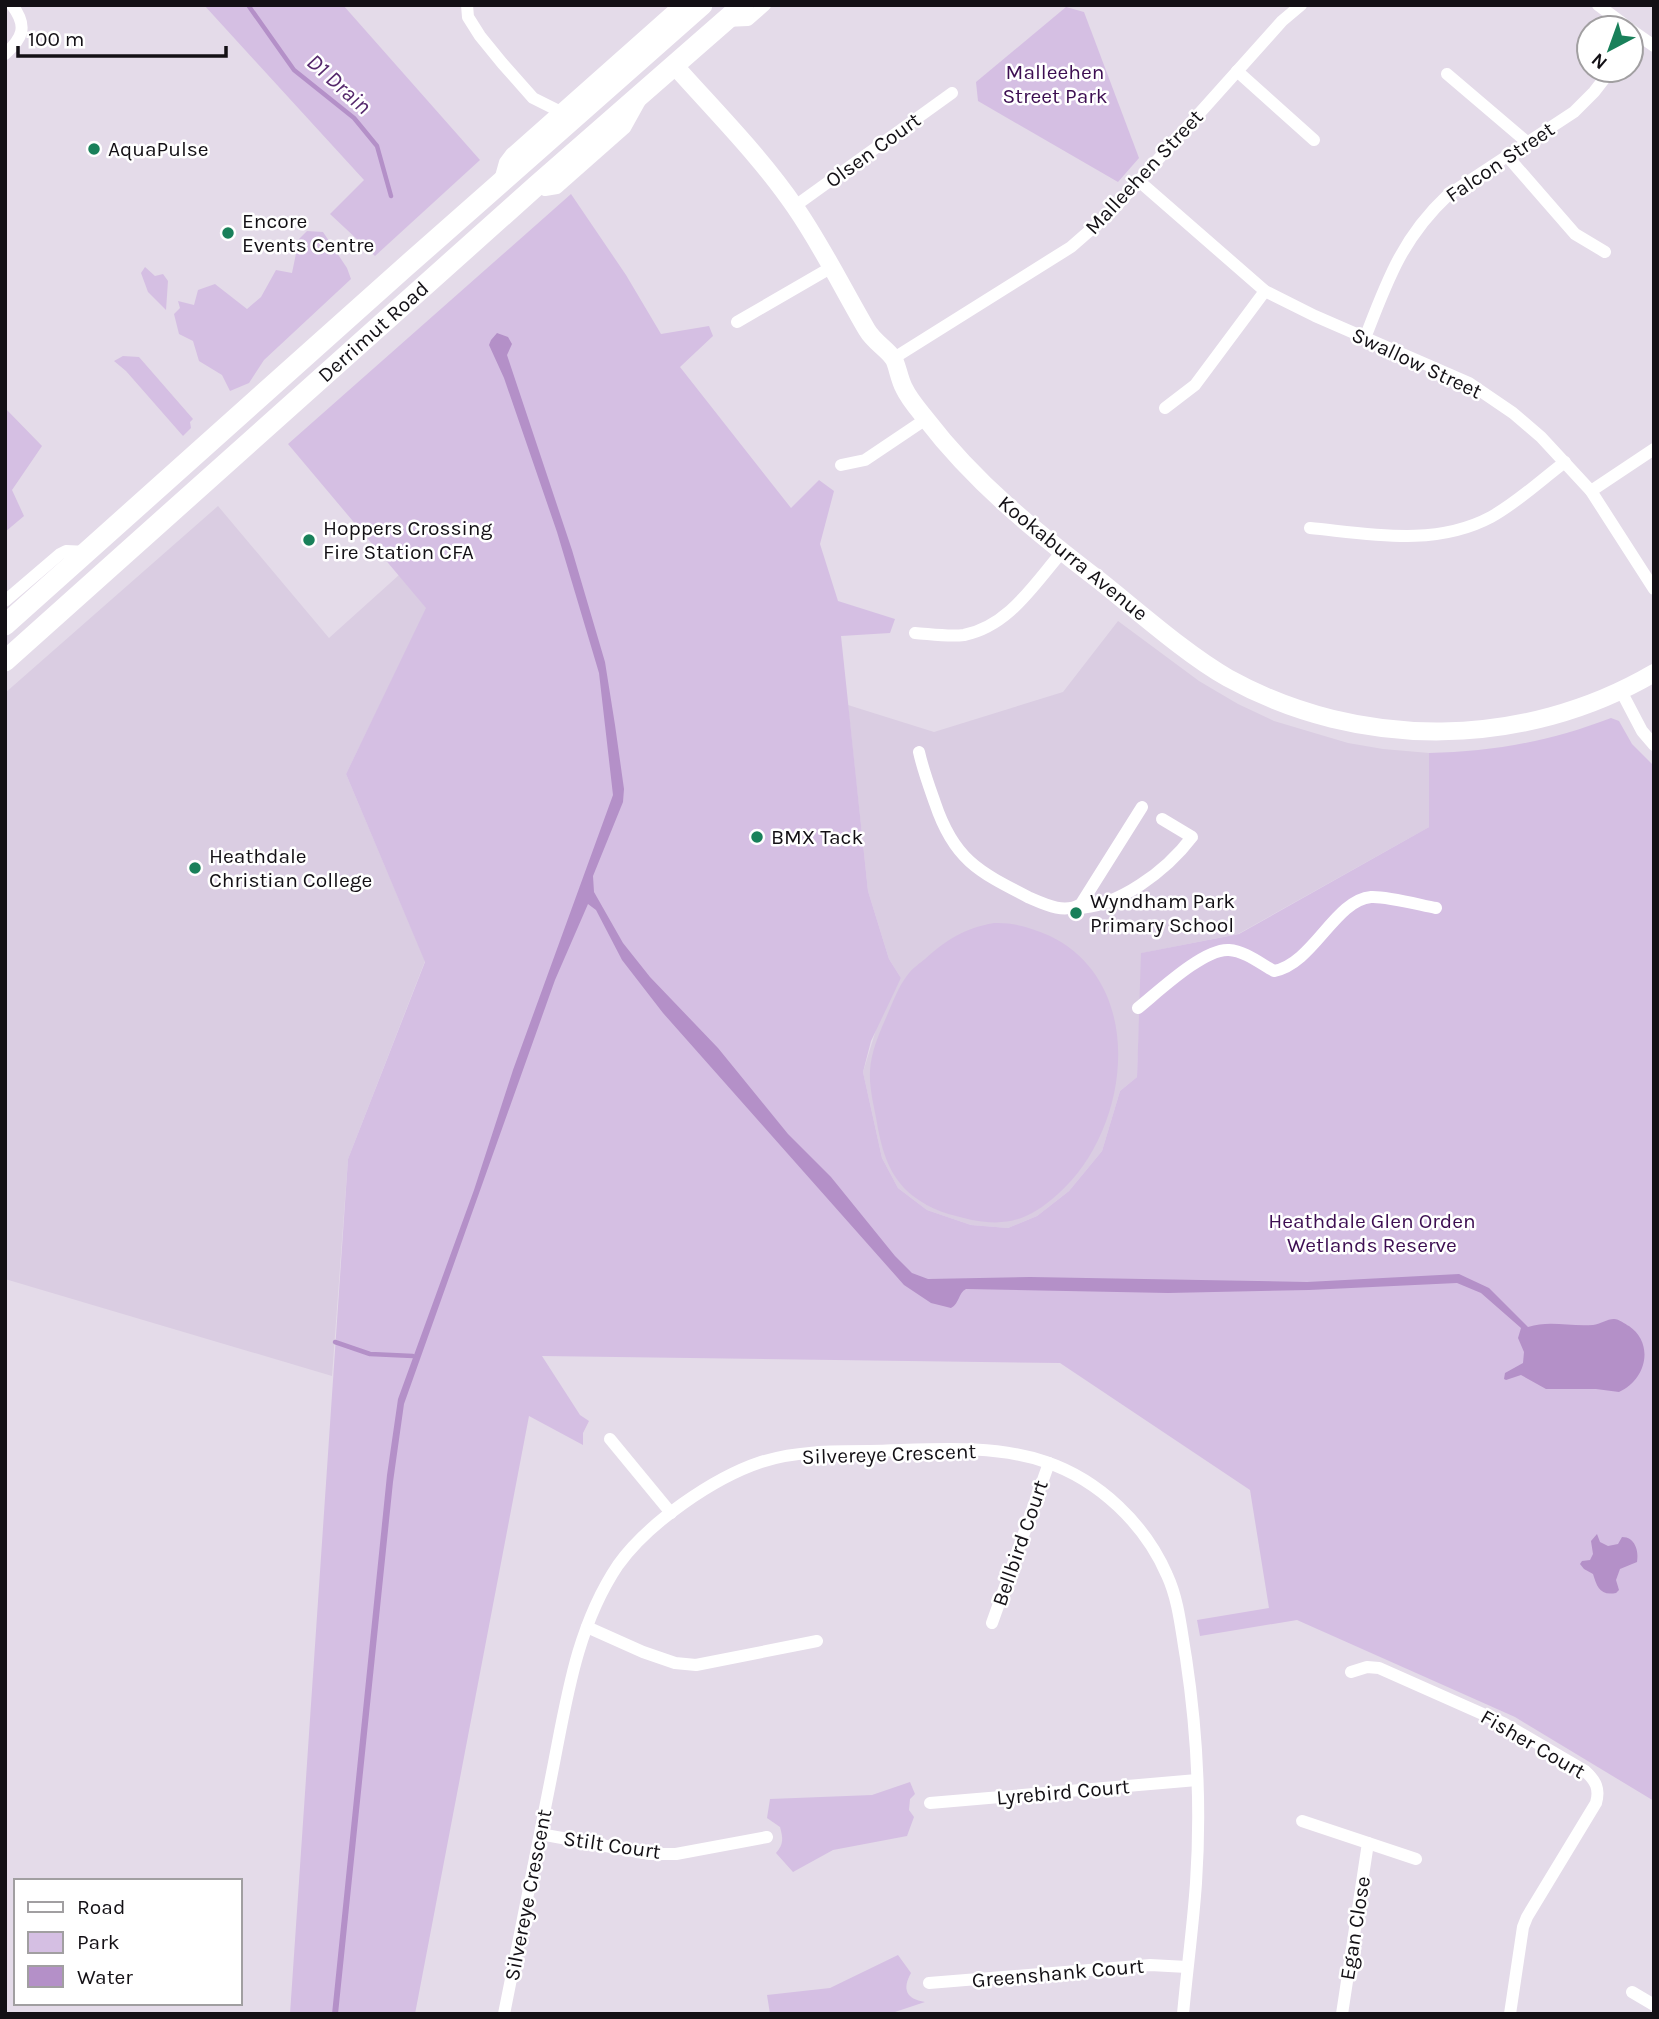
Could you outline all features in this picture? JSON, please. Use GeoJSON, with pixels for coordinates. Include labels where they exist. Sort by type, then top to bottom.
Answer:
{"type":"FeatureCollection","features":[{"type":"Feature","properties":{"kind":"highway","name":"Derrimut Road"},"geometry":{"type":"LineString","coordinates":[[5,625],[702,5]]}},
{"type":"Feature","properties":{"kind":"highway","name":"Derrimut Road"},"geometry":{"type":"LineString","coordinates":[[5,661],[536,186],[743,5]]}},
{"type":"Feature","properties":{"kind":"highway"},"geometry":{"type":"LineString","coordinates":[[657,46],[674,65]]}},
{"type":"Feature","properties":{"kind":"highway"},"geometry":{"type":"LineString","coordinates":[[227,426],[246,446]]}},
{"type":"Feature","properties":{"kind":"street"},"geometry":{"type":"LineString","coordinates":[[5,54],[18,43],[22,32],[22,22],[12,5]]}},
{"type":"Feature","properties":{"kind":"street"},"geometry":{"type":"LineString","coordinates":[[467,5],[468,17],[480,36],[533,98],[559,111]]}},
{"type":"Feature","properties":{"kind":"street"},"geometry":{"type":"LineString","coordinates":[[498,187],[505,162],[511,155],[679,5]]}},
{"type":"Feature","properties":{"kind":"street"},"geometry":{"type":"LineString","coordinates":[[725,21],[748,20],[765,5]]}},
{"type":"Feature","properties":{"kind":"street","name":"Malleehen Street"},"geometry":{"type":"LineString","coordinates":[[894,358],[1071,247],[1111,212],[1282,21],[1301,5]]}},
{"type":"Feature","properties":{"kind":"street","name":"Kookaburra Avenue"},"geometry":{"type":"LineString","coordinates":[[674,65],[718,113],[795,206],[869,333],[894,358],[904,388],[969,472],[1021,520],[1227,677],[1310,712],[1356,725],[1412,732],[1495,729],[1554,716],[1621,691],[1654,673]]}},
{"type":"Feature","properties":{"kind":"street"},"geometry":{"type":"LineString","coordinates":[[1237,71],[1314,140]]}},
{"type":"Feature","properties":{"kind":"street"},"geometry":{"type":"LineString","coordinates":[[1447,74],[1528,143]]}},
{"type":"Feature","properties":{"kind":"street","name":"Falcon Street"},"geometry":{"type":"LineString","coordinates":[[1365,338],[1387,281],[1417,228],[1448,195],[1574,112],[1600,84]]}},
{"type":"Feature","properties":{"kind":"street","name":"Olsen Court"},"geometry":{"type":"LineString","coordinates":[[795,206],[952,93]]}},
{"type":"Feature","properties":{"kind":"street"},"geometry":{"type":"LineString","coordinates":[[1507,156],[1575,234],[1605,252]]}},
{"type":"Feature","properties":{"kind":"street","name":"Swallow Street"},"geometry":{"type":"LineString","coordinates":[[1140,181],[1265,291],[1315,317],[1469,383],[1513,413],[1565,461],[1591,491],[1654,589]]}},
{"type":"Feature","properties":{"kind":"street"},"geometry":{"type":"LineString","coordinates":[[737,322],[832,267]]}},
{"type":"Feature","properties":{"kind":"street"},"geometry":{"type":"LineString","coordinates":[[1164,408],[1195,385],[1265,291]]}},
{"type":"Feature","properties":{"kind":"street"},"geometry":{"type":"LineString","coordinates":[[841,465],[865,460],[926,419]]}},
{"type":"Feature","properties":{"kind":"street"},"geometry":{"type":"LineString","coordinates":[[1591,491],[1654,449]]}},
{"type":"Feature","properties":{"kind":"street"},"geometry":{"type":"LineString","coordinates":[[1310,528],[1400,537],[1465,528],[1508,505],[1565,461]]}},
{"type":"Feature","properties":{"kind":"street"},"geometry":{"type":"LineString","coordinates":[[5,601],[60,554],[66,551],[87,552]]}},
{"type":"Feature","properties":{"kind":"street"},"geometry":{"type":"LineString","coordinates":[[915,633],[961,635],[981,630],[1009,614],[1062,552]]}},
{"type":"Feature","properties":{"kind":"street"},"geometry":{"type":"LineString","coordinates":[[1621,691],[1642,730],[1654,745]]}},
{"type":"Feature","properties":{"kind":"street"},"geometry":{"type":"LineString","coordinates":[[919,752],[922,769],[943,828],[961,854],[992,879],[1038,901],[1064,909],[1089,908],[1122,895],[1172,862],[1192,837],[1162,819]]}},
{"type":"Feature","properties":{"kind":"street"},"geometry":{"type":"LineString","coordinates":[[1074,908],[1088,895],[1142,807]]}},
{"type":"Feature","properties":{"kind":"street"},"geometry":{"type":"LineString","coordinates":[[1138,1008],[1191,965],[1228,950],[1245,955],[1274,971],[1284,970],[1306,952],[1345,911],[1371,897],[1436,908]]}},
{"type":"Feature","properties":{"kind":"street"},"geometry":{"type":"LineString","coordinates":[[610,1439],[671,1513]]}},
{"type":"Feature","properties":{"kind":"street","name":"Silvereye Crescent"},"geometry":{"type":"LineString","coordinates":[[504,2014],[574,1662],[600,1595],[620,1562],[671,1513],[722,1480],[762,1462],[816,1452],[956,1450],[1011,1454],[1049,1463],[1083,1478],[1110,1498],[1136,1524],[1168,1576],[1177,1602],[1189,1682],[1197,1780],[1196,1881],[1182,2014]]}},
{"type":"Feature","properties":{"kind":"street","name":"Bellbird Court"},"geometry":{"type":"LineString","coordinates":[[992,1623],[1049,1463]]}},
{"type":"Feature","properties":{"kind":"street"},"geometry":{"type":"LineString","coordinates":[[587,1627],[643,1652],[675,1663],[696,1665],[817,1641]]}},
{"type":"Feature","properties":{"kind":"street","name":"Fisher Court"},"geometry":{"type":"LineString","coordinates":[[1352,1672],[1367,1667],[1379,1668],[1493,1718],[1585,1772],[1596,1783],[1596,1803],[1523,1927],[1510,2014]]}},
{"type":"Feature","properties":{"kind":"street","name":"Lyrebird Court"},"geometry":{"type":"LineString","coordinates":[[930,1803],[1197,1780]]}},
{"type":"Feature","properties":{"kind":"street","name":"Egan Close"},"geometry":{"type":"LineString","coordinates":[[1302,1821],[1416,1859]]}},
{"type":"Feature","properties":{"kind":"street","name":"Stilt Court"},"geometry":{"type":"LineString","coordinates":[[540,1834],[650,1854],[676,1854],[767,1838]]}},
{"type":"Feature","properties":{"kind":"street","name":"Egan Close"},"geometry":{"type":"LineString","coordinates":[[1342,2014],[1368,1843]]}},
{"type":"Feature","properties":{"kind":"street","name":"Greenshank Court"},"geometry":{"type":"LineString","coordinates":[[929,1983],[1150,1965],[1187,1967]]}},
{"type":"Feature","properties":{"kind":"street"},"geometry":{"type":"LineString","coordinates":[[1632,1992],[1654,2005]]}},
{"type":"Feature","properties":{"kind":"shaded area","name":"Heathdale Christian College"},"geometry":{"type":"Polygon","coordinates":[[[218,506],[329,638],[399,575],[427,608],[346,774],[425,961],[348,1159],[332,1376],[5,1279],[5,693],[218,506]]]}},
{"type":"Feature","properties":{"kind":"shaded area","name":"Wyndham Park Primary School"},"geometry":{"type":"Polygon","coordinates":[[[1118,621],[1199,681],[1274,721],[1348,743],[1429,753],[1429,827],[1238,934],[1142,953],[1137,1077],[1120,1091],[1102,1151],[1069,1191],[1037,1216],[1008,1228],[971,1225],[927,1210],[898,1188],[882,1158],[863,1072],[878,1023],[901,978],[889,959],[868,891],[848,705],[934,732],[1063,692],[1118,621]]]}},
{"type":"Feature","properties":{"kind":"green space"},"geometry":{"type":"Polygon","coordinates":[[[204,5],[343,5],[480,160],[375,256],[330,214],[364,180],[204,5]]]}},
{"type":"Feature","properties":{"kind":"green space","name":"Malleehen Street Park"},"geometry":{"type":"Polygon","coordinates":[[[1066,7],[1084,12],[1139,158],[1118,182],[978,101],[976,82],[1066,7]]]}},
{"type":"Feature","properties":{"kind":"green space","name":"Heathdale Glen Orden Wetlands Reserve"},"geometry":{"type":"Polygon","coordinates":[[[571,194],[626,275],[661,334],[709,326],[713,336],[680,367],[791,508],[819,480],[834,491],[820,544],[838,601],[895,619],[890,633],[841,636],[868,891],[889,959],[901,978],[871,1041],[863,1072],[882,1158],[898,1188],[927,1210],[971,1225],[1008,1228],[1037,1216],[1069,1191],[1102,1151],[1120,1091],[1137,1077],[1141,953],[1239,934],[1429,827],[1429,753],[1522,744],[1611,718],[1619,721],[1632,744],[1654,766],[1654,1801],[1515,1717],[1297,1620],[1200,1636],[1197,1620],[1269,1608],[1250,1490],[1060,1363],[542,1356],[580,1415],[589,1421],[583,1433],[583,1445],[529,1416],[415,2014],[290,2014],[348,1159],[425,962],[346,774],[426,608],[288,444],[571,194]]]}},
{"type":"Feature","properties":{"kind":"green space"},"geometry":{"type":"Polygon","coordinates":[[[307,231],[323,232],[347,268],[351,279],[264,360],[249,383],[230,391],[222,375],[199,361],[193,341],[179,334],[174,314],[180,308],[178,301],[194,305],[198,290],[215,284],[247,309],[261,297],[276,270],[292,273],[299,239],[307,231]]]}},
{"type":"Feature","properties":{"kind":"green space"},"geometry":{"type":"Polygon","coordinates":[[[145,267],[155,276],[163,274],[168,281],[166,310],[148,292],[141,273],[145,267]]]}},
{"type":"Feature","properties":{"kind":"green space"},"geometry":{"type":"Polygon","coordinates":[[[123,356],[139,357],[193,419],[190,422],[191,428],[183,436],[114,361],[123,356]]]}},
{"type":"Feature","properties":{"kind":"green space"},"geometry":{"type":"Polygon","coordinates":[[[5,408],[42,446],[12,490],[24,516],[5,532],[5,408]]]}},
{"type":"Feature","properties":{"kind":"green space"},"geometry":{"type":"Polygon","coordinates":[[[994,923],[1015,925],[1043,933],[1082,958],[1103,988],[1115,1022],[1118,1059],[1113,1097],[1101,1134],[1082,1167],[1058,1194],[1038,1210],[1018,1219],[985,1222],[956,1216],[927,1205],[898,1181],[879,1134],[870,1077],[877,1038],[898,990],[909,973],[956,936],[994,923]]]}},
{"type":"Feature","properties":{"kind":"green space"},"geometry":{"type":"Polygon","coordinates":[[[910,1782],[915,1794],[910,1799],[909,1810],[914,1817],[907,1836],[833,1850],[793,1872],[776,1853],[782,1844],[782,1838],[780,1827],[767,1818],[770,1799],[872,1795],[910,1782]]]}},
{"type":"Feature","properties":{"kind":"green space"},"geometry":{"type":"Polygon","coordinates":[[[898,1955],[911,1973],[906,1988],[910,1996],[925,2002],[889,2014],[770,2014],[767,1995],[830,1988],[898,1955]]]}},
{"type":"Feature","properties":{"kind":"water"},"geometry":{"type":"Polygon","coordinates":[[[497,333],[508,337],[512,344],[507,355],[572,550],[605,662],[624,789],[623,802],[593,876],[594,892],[623,943],[650,977],[718,1048],[788,1134],[831,1177],[912,1273],[928,1279],[1030,1277],[1307,1282],[1459,1274],[1489,1288],[1528,1327],[1544,1324],[1593,1325],[1616,1319],[1637,1334],[1642,1342],[1644,1361],[1636,1379],[1619,1392],[1546,1389],[1521,1375],[1506,1380],[1505,1373],[1523,1363],[1524,1352],[1518,1338],[1521,1328],[1481,1293],[1457,1283],[1168,1293],[966,1289],[951,1308],[931,1303],[904,1285],[663,1013],[622,960],[596,910],[588,904],[555,980],[404,1404],[393,1482],[338,2014],[332,2014],[387,1475],[398,1399],[613,795],[599,673],[557,532],[504,378],[489,345],[497,333]]]}},
{"type":"Feature","properties":{"kind":"water"},"geometry":{"type":"Polygon","coordinates":[[[1597,1534],[1600,1542],[1608,1546],[1618,1544],[1622,1537],[1630,1539],[1637,1549],[1637,1562],[1620,1569],[1616,1580],[1619,1590],[1616,1593],[1603,1592],[1593,1574],[1580,1564],[1590,1560],[1593,1554],[1591,1541],[1597,1534]]]}},
{"type":"Feature","properties":{"kind":"waterway","name":"D1 Drain"},"geometry":{"type":"LineString","coordinates":[[248,5],[294,70],[354,118],[377,146],[391,196]]}},
{"type":"Feature","properties":{"kind":"waterway"},"geometry":{"type":"LineString","coordinates":[[335,1342],[370,1354],[413,1356]]}},
{"type":"Feature","properties":{"kind":"place","name":"AquaPulse"},"geometry":{"type":"Point","coordinates":[94,149]}},
{"type":"Feature","properties":{"kind":"place","name":"Encore Events Centre"},"geometry":{"type":"Point","coordinates":[228,233]}},
{"type":"Feature","properties":{"kind":"place","name":"Hoppers Crossing Fire Station CFA"},"geometry":{"type":"Point","coordinates":[309,540]}},
{"type":"Feature","properties":{"kind":"place","name":"BMX Tack"},"geometry":{"type":"Point","coordinates":[757,837]}},
{"type":"Feature","properties":{"kind":"place","name":"Heathdale Christian College"},"geometry":{"type":"Point","coordinates":[195,868]}},
{"type":"Feature","properties":{"kind":"place","name":"Wyndham Park Primary School"},"geometry":{"type":"Point","coordinates":[1076,913]}}]}
